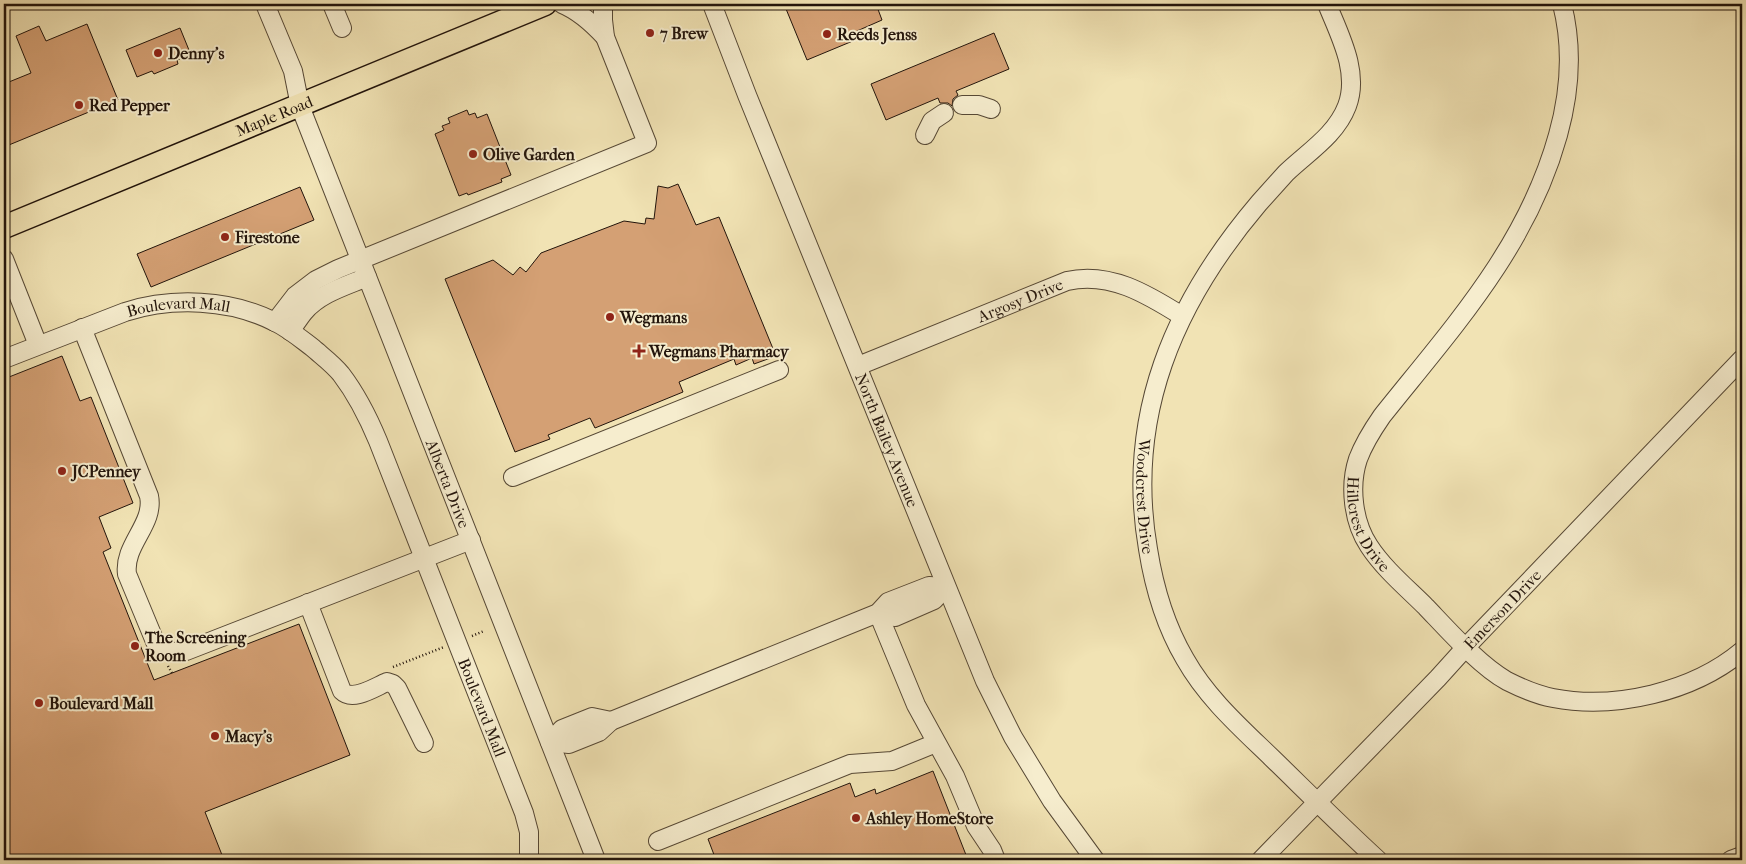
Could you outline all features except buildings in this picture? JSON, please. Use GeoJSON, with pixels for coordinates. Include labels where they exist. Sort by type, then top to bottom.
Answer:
{"type":"FeatureCollection","features":[{"type":"Feature","properties":{"kind":"main road","name":"Maple Road"},"geometry":{"type":"LineString","coordinates":[[4,227],[545,4]]}},
{"type":"Feature","properties":{"kind":"street","name":"Alberta Drive"},"geometry":{"type":"LineString","coordinates":[[265,4],[293,71],[300,106],[596,860]]}},
{"type":"Feature","properties":{"kind":"street"},"geometry":{"type":"LineString","coordinates":[[332,4],[342,28]]}},
{"type":"Feature","properties":{"kind":"street"},"geometry":{"type":"LineString","coordinates":[[562,4],[574,9],[593,24],[605,38]]}},
{"type":"Feature","properties":{"kind":"street"},"geometry":{"type":"LineString","coordinates":[[275,322],[295,296],[316,280],[360,260],[647,143],[605,38],[602,20],[603,4]]}},
{"type":"Feature","properties":{"kind":"street","name":"North Bailey Avenue"},"geometry":{"type":"LineString","coordinates":[[712,4],[723,29],[737,71],[985,681],[1013,736],[1052,801],[1095,860]]}},
{"type":"Feature","properties":{"kind":"street","name":"Woodcrest Drive"},"geometry":{"type":"LineString","coordinates":[[1326,4],[1347,54],[1350,72],[1348,104],[1340,121],[1327,136],[1286,174],[1247,218],[1212,265],[1182,316],[1166,352],[1154,389],[1146,427],[1141,489],[1144,527],[1150,563],[1161,604],[1184,658],[1216,703],[1316,803],[1378,860]]}},
{"type":"Feature","properties":{"kind":"street","name":"Hillcrest Drive"},"geometry":{"type":"LineString","coordinates":[[1562,4],[1567,32],[1569,65],[1567,89],[1562,121],[1550,162],[1532,207],[1513,242],[1485,286],[1382,416],[1368,438],[1361,452],[1354,478],[1356,516],[1368,546],[1466,647],[1487,668],[1530,692],[1570,701],[1594,702],[1643,696],[1671,688],[1714,670],[1742,651]]}},
{"type":"Feature","properties":{"kind":"street"},"geometry":{"type":"LineString","coordinates":[[962,105],[979,105],[991,109]]}},
{"type":"Feature","properties":{"kind":"street"},"geometry":{"type":"LineString","coordinates":[[925,135],[932,120],[944,113]]}},
{"type":"Feature","properties":{"kind":"street"},"geometry":{"type":"LineString","coordinates":[[4,258],[38,345]]}},
{"type":"Feature","properties":{"kind":"street"},"geometry":{"type":"LineString","coordinates":[[290,332],[304,311],[313,303],[327,293],[367,277]]}},
{"type":"Feature","properties":{"kind":"street","name":"Argosy Drive"},"geometry":{"type":"LineString","coordinates":[[858,366],[1067,281],[1082,277],[1097,278],[1121,285],[1160,302],[1182,316]]}},
{"type":"Feature","properties":{"kind":"street","name":"Boulevard Mall"},"geometry":{"type":"LineString","coordinates":[[4,360],[82,328],[144,306],[173,302],[238,308],[275,322],[331,364],[340,373],[369,418],[524,813],[529,832],[529,860]]}},
{"type":"Feature","properties":{"kind":"street"},"geometry":{"type":"LineString","coordinates":[[82,328],[149,496],[151,504],[149,512],[130,550],[126,566],[130,582],[156,644],[165,651],[176,652],[186,650],[471,540]]}},
{"type":"Feature","properties":{"kind":"street","name":"Emerson Drive"},"geometry":{"type":"LineString","coordinates":[[1262,860],[1742,358]]}},
{"type":"Feature","properties":{"kind":"street"},"geometry":{"type":"LineString","coordinates":[[513,477],[779,370]]}},
{"type":"Feature","properties":{"kind":"street"},"geometry":{"type":"LineString","coordinates":[[550,742],[562,729],[592,717],[611,721],[878,612],[895,617],[934,600],[946,587]]}},
{"type":"Feature","properties":{"kind":"street"},"geometry":{"type":"LineString","coordinates":[[308,603],[342,691],[354,696],[387,682],[393,684],[424,743]]}},
{"type":"Feature","properties":{"kind":"street"},"geometry":{"type":"LineString","coordinates":[[878,612],[916,705],[955,776],[976,826],[992,850],[996,860]]}},
{"type":"Feature","properties":{"kind":"street"},"geometry":{"type":"LineString","coordinates":[[658,840],[850,764],[892,760],[936,743]]}},
{"type":"Feature","properties":{"kind":"street"},"geometry":{"type":"LineString","coordinates":[[1731,860],[1742,856]]}},
{"type":"Feature","properties":{"kind":"path"},"geometry":{"type":"LineString","coordinates":[[470,637],[484,631]]}},
{"type":"Feature","properties":{"kind":"path"},"geometry":{"type":"LineString","coordinates":[[388,669],[447,646]]}},
{"type":"Feature","properties":{"kind":"place","name":"7 Brew"},"geometry":{"type":"Point","coordinates":[650,33]}},
{"type":"Feature","properties":{"kind":"place","name":"Reeds Jenss"},"geometry":{"type":"Point","coordinates":[827,34]}},
{"type":"Feature","properties":{"kind":"place","name":"Denny's"},"geometry":{"type":"Point","coordinates":[158,53]}},
{"type":"Feature","properties":{"kind":"place","name":"Red Pepper"},"geometry":{"type":"Point","coordinates":[79,105]}},
{"type":"Feature","properties":{"kind":"place","name":"Olive Garden"},"geometry":{"type":"Point","coordinates":[473,154]}},
{"type":"Feature","properties":{"kind":"place","name":"Firestone"},"geometry":{"type":"Point","coordinates":[225,237]}},
{"type":"Feature","properties":{"kind":"place","name":"Wegmans"},"geometry":{"type":"Point","coordinates":[610,317]}},
{"type":"Feature","properties":{"kind":"place","name":"Wegmans Pharmacy"},"geometry":{"type":"Point","coordinates":[639,351]}},
{"type":"Feature","properties":{"kind":"place","name":"JCPenney"},"geometry":{"type":"Point","coordinates":[62,471]}},
{"type":"Feature","properties":{"kind":"place","name":"The Screening Room"},"geometry":{"type":"Point","coordinates":[135,646]}},
{"type":"Feature","properties":{"kind":"place","name":"Boulevard Mall"},"geometry":{"type":"Point","coordinates":[39,703]}},
{"type":"Feature","properties":{"kind":"place","name":"Macy's"},"geometry":{"type":"Point","coordinates":[215,736]}},
{"type":"Feature","properties":{"kind":"place","name":"Ashley HomeStore"},"geometry":{"type":"Point","coordinates":[856,818]}}]}
